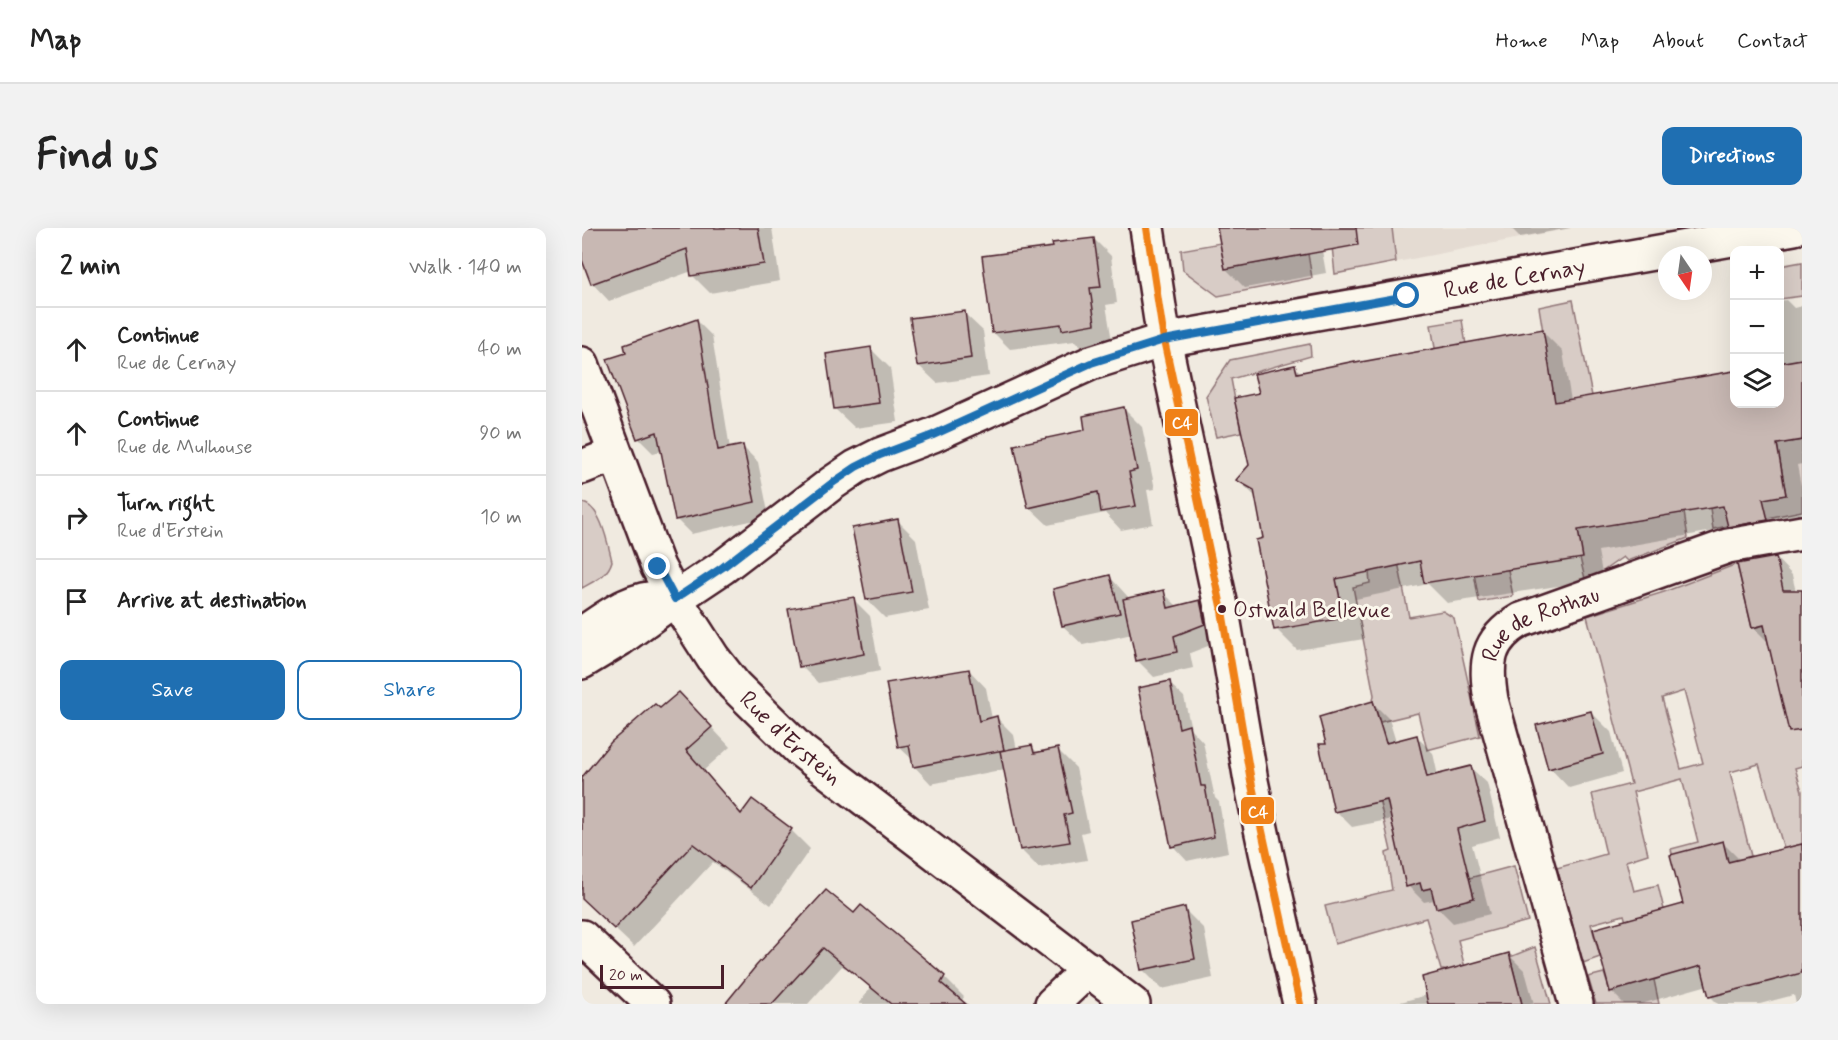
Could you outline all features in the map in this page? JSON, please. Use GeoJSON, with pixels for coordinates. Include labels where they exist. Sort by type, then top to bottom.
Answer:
{"type":"FeatureCollection","features":[{"type":"Feature","properties":{"kind":"street"},"geometry":{"type":"LineString","coordinates":[[1147,228],[1164,340],[1222,611],[1251,781],[1300,1004]]}},
{"type":"Feature","properties":{"kind":"street","name":"Rue de Cernay"},"geometry":{"type":"LineString","coordinates":[[582,662],[620,639],[723,567],[856,467],[880,455],[933,435],[1091,363],[1164,340],[1794,228]]}},
{"type":"Feature","properties":{"kind":"street","name":"Rue d'Erstein"},"geometry":{"type":"LineString","coordinates":[[582,364],[647,541],[675,599],[713,658],[734,685],[800,750],[1133,1004]]}},
{"type":"Feature","properties":{"kind":"street"},"geometry":{"type":"LineString","coordinates":[[582,467],[615,454]]}},
{"type":"Feature","properties":{"kind":"street","name":"Rue de Rothau"},"geometry":{"type":"LineString","coordinates":[[1576,1004],[1491,700],[1488,680],[1490,652],[1500,635],[1521,620],[1728,546],[1802,533]]}},
{"type":"Feature","properties":{"kind":"street"},"geometry":{"type":"LineString","coordinates":[[582,634],[607,616],[637,601],[651,597],[675,599]]}},
{"type":"Feature","properties":{"kind":"street"},"geometry":{"type":"LineString","coordinates":[[582,937],[653,1004]]}},
{"type":"Feature","properties":{"kind":"street"},"geometry":{"type":"LineString","coordinates":[[1052,1004],[1089,969]]}},
{"type":"Feature","properties":{"kind":"shaded area"},"geometry":{"type":"Polygon","coordinates":[[[1330,228],[1571,228],[1335,274],[1330,228]]]}},
{"type":"Feature","properties":{"kind":"shaded area"},"geometry":{"type":"Polygon","coordinates":[[[1330,228],[1392,228],[1396,262],[1335,274],[1330,228]]]}},
{"type":"Feature","properties":{"kind":"shaded area"},"geometry":{"type":"Polygon","coordinates":[[[1220,243],[1225,269],[1308,254],[1312,278],[1218,296],[1183,270],[1181,250],[1220,243]]]}},
{"type":"Feature","properties":{"kind":"shaded area"},"geometry":{"type":"Polygon","coordinates":[[[1802,262],[1802,296],[1784,298],[1784,265],[1802,262]]]}},
{"type":"Feature","properties":{"kind":"shaded area"},"geometry":{"type":"Polygon","coordinates":[[[1573,300],[1614,524],[1684,512],[1688,538],[1627,561],[1623,557],[1586,583],[1580,558],[1582,558],[1499,523],[1513,596],[1479,602],[1455,463],[1557,417],[1539,307],[1573,300]]]}},
{"type":"Feature","properties":{"kind":"shaded area"},"geometry":{"type":"Polygon","coordinates":[[[1462,320],[1476,406],[1446,411],[1431,325],[1462,320]]]}},
{"type":"Feature","properties":{"kind":"shaded area"},"geometry":{"type":"Polygon","coordinates":[[[1310,344],[1311,356],[1231,379],[1241,432],[1216,437],[1206,396],[1230,360],[1310,344]]]}},
{"type":"Feature","properties":{"kind":"shaded area"},"geometry":{"type":"Polygon","coordinates":[[[1802,440],[1802,511],[1713,529],[1710,508],[1786,495],[1777,444],[1802,440]]]}},
{"type":"Feature","properties":{"kind":"shaded area"},"geometry":{"type":"Polygon","coordinates":[[[582,503],[589,505],[599,518],[612,561],[604,574],[582,588],[582,503]]]}},
{"type":"Feature","properties":{"kind":"shaded area"},"geometry":{"type":"Polygon","coordinates":[[[1389,517],[1409,617],[1443,611],[1454,618],[1480,736],[1427,750],[1418,713],[1380,722],[1373,701],[1374,695],[1353,587],[1370,583],[1369,572],[1389,517]]]}},
{"type":"Feature","properties":{"kind":"shaded area"},"geometry":{"type":"Polygon","coordinates":[[[1737,564],[1752,628],[1764,625],[1784,708],[1802,704],[1802,766],[1795,768],[1802,791],[1802,844],[1784,849],[1759,764],[1730,772],[1751,856],[1728,863],[1723,842],[1675,867],[1671,849],[1698,842],[1682,779],[1633,792],[1648,854],[1626,861],[1634,891],[1658,885],[1679,971],[1654,980],[1659,1004],[1596,1004],[1588,977],[1604,973],[1610,992],[1628,928],[1624,915],[1591,924],[1600,957],[1583,963],[1557,868],[1606,854],[1592,794],[1631,784],[1587,616],[1664,592],[1737,564]],[[1684,691],[1662,698],[1681,769],[1703,763],[1684,691]]]}},
{"type":"Feature","properties":{"kind":"shaded area"},"geometry":{"type":"Polygon","coordinates":[[[1364,733],[1431,888],[1436,907],[1474,898],[1469,878],[1514,866],[1528,921],[1458,940],[1474,1004],[1452,1004],[1444,970],[1441,970],[1426,918],[1335,944],[1325,906],[1392,890],[1386,853],[1391,851],[1364,733]]]}},
{"type":"Feature","properties":{"kind":"shaded area"},"geometry":{"type":"Polygon","coordinates":[[[1535,947],[1551,1004],[1522,1004],[1510,957],[1535,947]]]}},
{"type":"Feature","properties":{"kind":"building"},"geometry":{"type":"Polygon","coordinates":[[[582,228],[758,228],[764,264],[691,276],[687,249],[591,284],[582,260],[582,228]]]}},
{"type":"Feature","properties":{"kind":"building"},"geometry":{"type":"Polygon","coordinates":[[[1217,228],[1356,228],[1358,245],[1225,269],[1217,228]]]}},
{"type":"Feature","properties":{"kind":"building"},"geometry":{"type":"Polygon","coordinates":[[[1094,238],[1101,287],[1090,288],[1095,324],[1062,330],[1061,324],[992,333],[982,256],[1053,247],[1052,243],[1094,238]]]}},
{"type":"Feature","properties":{"kind":"building"},"geometry":{"type":"Polygon","coordinates":[[[965,311],[971,358],[917,366],[910,318],[965,311]]]}},
{"type":"Feature","properties":{"kind":"building"},"geometry":{"type":"Polygon","coordinates":[[[697,319],[718,450],[743,445],[755,502],[675,520],[657,432],[637,439],[607,359],[626,353],[624,345],[697,319]]]}},
{"type":"Feature","properties":{"kind":"building"},"geometry":{"type":"Polygon","coordinates":[[[1543,329],[1555,402],[1730,372],[1730,408],[1784,408],[1784,362],[1802,359],[1802,440],[1777,444],[1786,495],[1763,499],[1768,520],[1728,527],[1723,506],[1578,530],[1583,558],[1424,583],[1420,561],[1336,579],[1344,618],[1274,630],[1256,540],[1263,538],[1254,490],[1236,480],[1249,465],[1234,398],[1259,393],[1254,374],[1295,365],[1297,373],[1355,361],[1355,363],[1543,329]]]}},
{"type":"Feature","properties":{"kind":"building"},"geometry":{"type":"Polygon","coordinates":[[[871,347],[879,403],[834,409],[826,354],[871,347]]]}},
{"type":"Feature","properties":{"kind":"building"},"geometry":{"type":"Polygon","coordinates":[[[1124,407],[1137,470],[1129,472],[1136,506],[1101,512],[1098,492],[1028,508],[1014,445],[1085,430],[1083,416],[1124,407]]]}},
{"type":"Feature","properties":{"kind":"building"},"geometry":{"type":"Polygon","coordinates":[[[898,519],[912,592],[866,600],[852,528],[898,519]]]}},
{"type":"Feature","properties":{"kind":"building"},"geometry":{"type":"Polygon","coordinates":[[[1776,557],[1783,590],[1802,590],[1802,730],[1789,732],[1764,625],[1752,628],[1737,564],[1776,557]]]}},
{"type":"Feature","properties":{"kind":"building"},"geometry":{"type":"Polygon","coordinates":[[[1110,575],[1120,613],[1062,626],[1053,589],[1110,575]]]}},
{"type":"Feature","properties":{"kind":"building"},"geometry":{"type":"Polygon","coordinates":[[[1164,590],[1168,608],[1200,600],[1205,624],[1174,636],[1177,652],[1136,661],[1123,599],[1164,590]]]}},
{"type":"Feature","properties":{"kind":"building"},"geometry":{"type":"Polygon","coordinates":[[[854,597],[864,654],[799,667],[788,609],[854,597]]]}},
{"type":"Feature","properties":{"kind":"building"},"geometry":{"type":"Polygon","coordinates":[[[969,669],[979,721],[997,716],[1004,750],[913,767],[909,745],[898,747],[886,683],[969,669]]]}},
{"type":"Feature","properties":{"kind":"building"},"geometry":{"type":"Polygon","coordinates":[[[1170,681],[1179,728],[1189,725],[1201,786],[1205,786],[1214,837],[1171,847],[1138,688],[1170,681]]]}},
{"type":"Feature","properties":{"kind":"building"},"geometry":{"type":"Polygon","coordinates":[[[679,692],[712,727],[686,750],[741,814],[752,799],[792,829],[751,888],[693,844],[614,929],[582,899],[582,777],[611,742],[655,704],[660,708],[679,692]]]}},
{"type":"Feature","properties":{"kind":"building"},"geometry":{"type":"Polygon","coordinates":[[[1373,701],[1386,743],[1417,735],[1427,777],[1471,766],[1485,821],[1457,829],[1474,898],[1436,908],[1431,888],[1422,890],[1420,883],[1406,887],[1387,800],[1334,812],[1319,744],[1326,744],[1319,717],[1373,701]]]}},
{"type":"Feature","properties":{"kind":"building"},"geometry":{"type":"Polygon","coordinates":[[[1591,711],[1603,754],[1548,769],[1536,725],[1591,711]]]}},
{"type":"Feature","properties":{"kind":"building"},"geometry":{"type":"Polygon","coordinates":[[[1032,745],[1034,753],[1058,748],[1072,813],[1064,815],[1070,842],[1020,850],[1000,751],[1032,745]]]}},
{"type":"Feature","properties":{"kind":"building"},"geometry":{"type":"Polygon","coordinates":[[[1723,841],[1728,862],[1802,844],[1802,973],[1709,997],[1701,966],[1610,992],[1593,929],[1683,904],[1670,855],[1723,841]]]}},
{"type":"Feature","properties":{"kind":"building"},"geometry":{"type":"Polygon","coordinates":[[[826,890],[854,913],[861,905],[945,976],[941,983],[966,1004],[891,1004],[823,948],[772,1004],[725,1004],[756,966],[826,890]]]}},
{"type":"Feature","properties":{"kind":"building"},"geometry":{"type":"Polygon","coordinates":[[[1185,907],[1195,959],[1141,970],[1131,920],[1185,907]]]}},
{"type":"Feature","properties":{"kind":"building"},"geometry":{"type":"Polygon","coordinates":[[[1509,953],[1522,1004],[1428,1004],[1422,977],[1509,953]]]}},
{"type":"Feature","properties":{"kind":"transit line","name":"C4"},"geometry":{"type":"LineString","coordinates":[[1147,228],[1164,340],[1222,611],[1251,781],[1300,1004]]}},
{"type":"Feature","properties":{"kind":"place","name":"Ostwald Bellevue"},"geometry":{"type":"Point","coordinates":[1222,609]}},
{"type":"Feature","properties":{"kind":"route"},"geometry":{"type":"LineString","coordinates":[[658,567],[675,599],[723,567],[856,467],[880,455],[933,435],[1091,363],[1164,340],[1407,296]]}}]}
